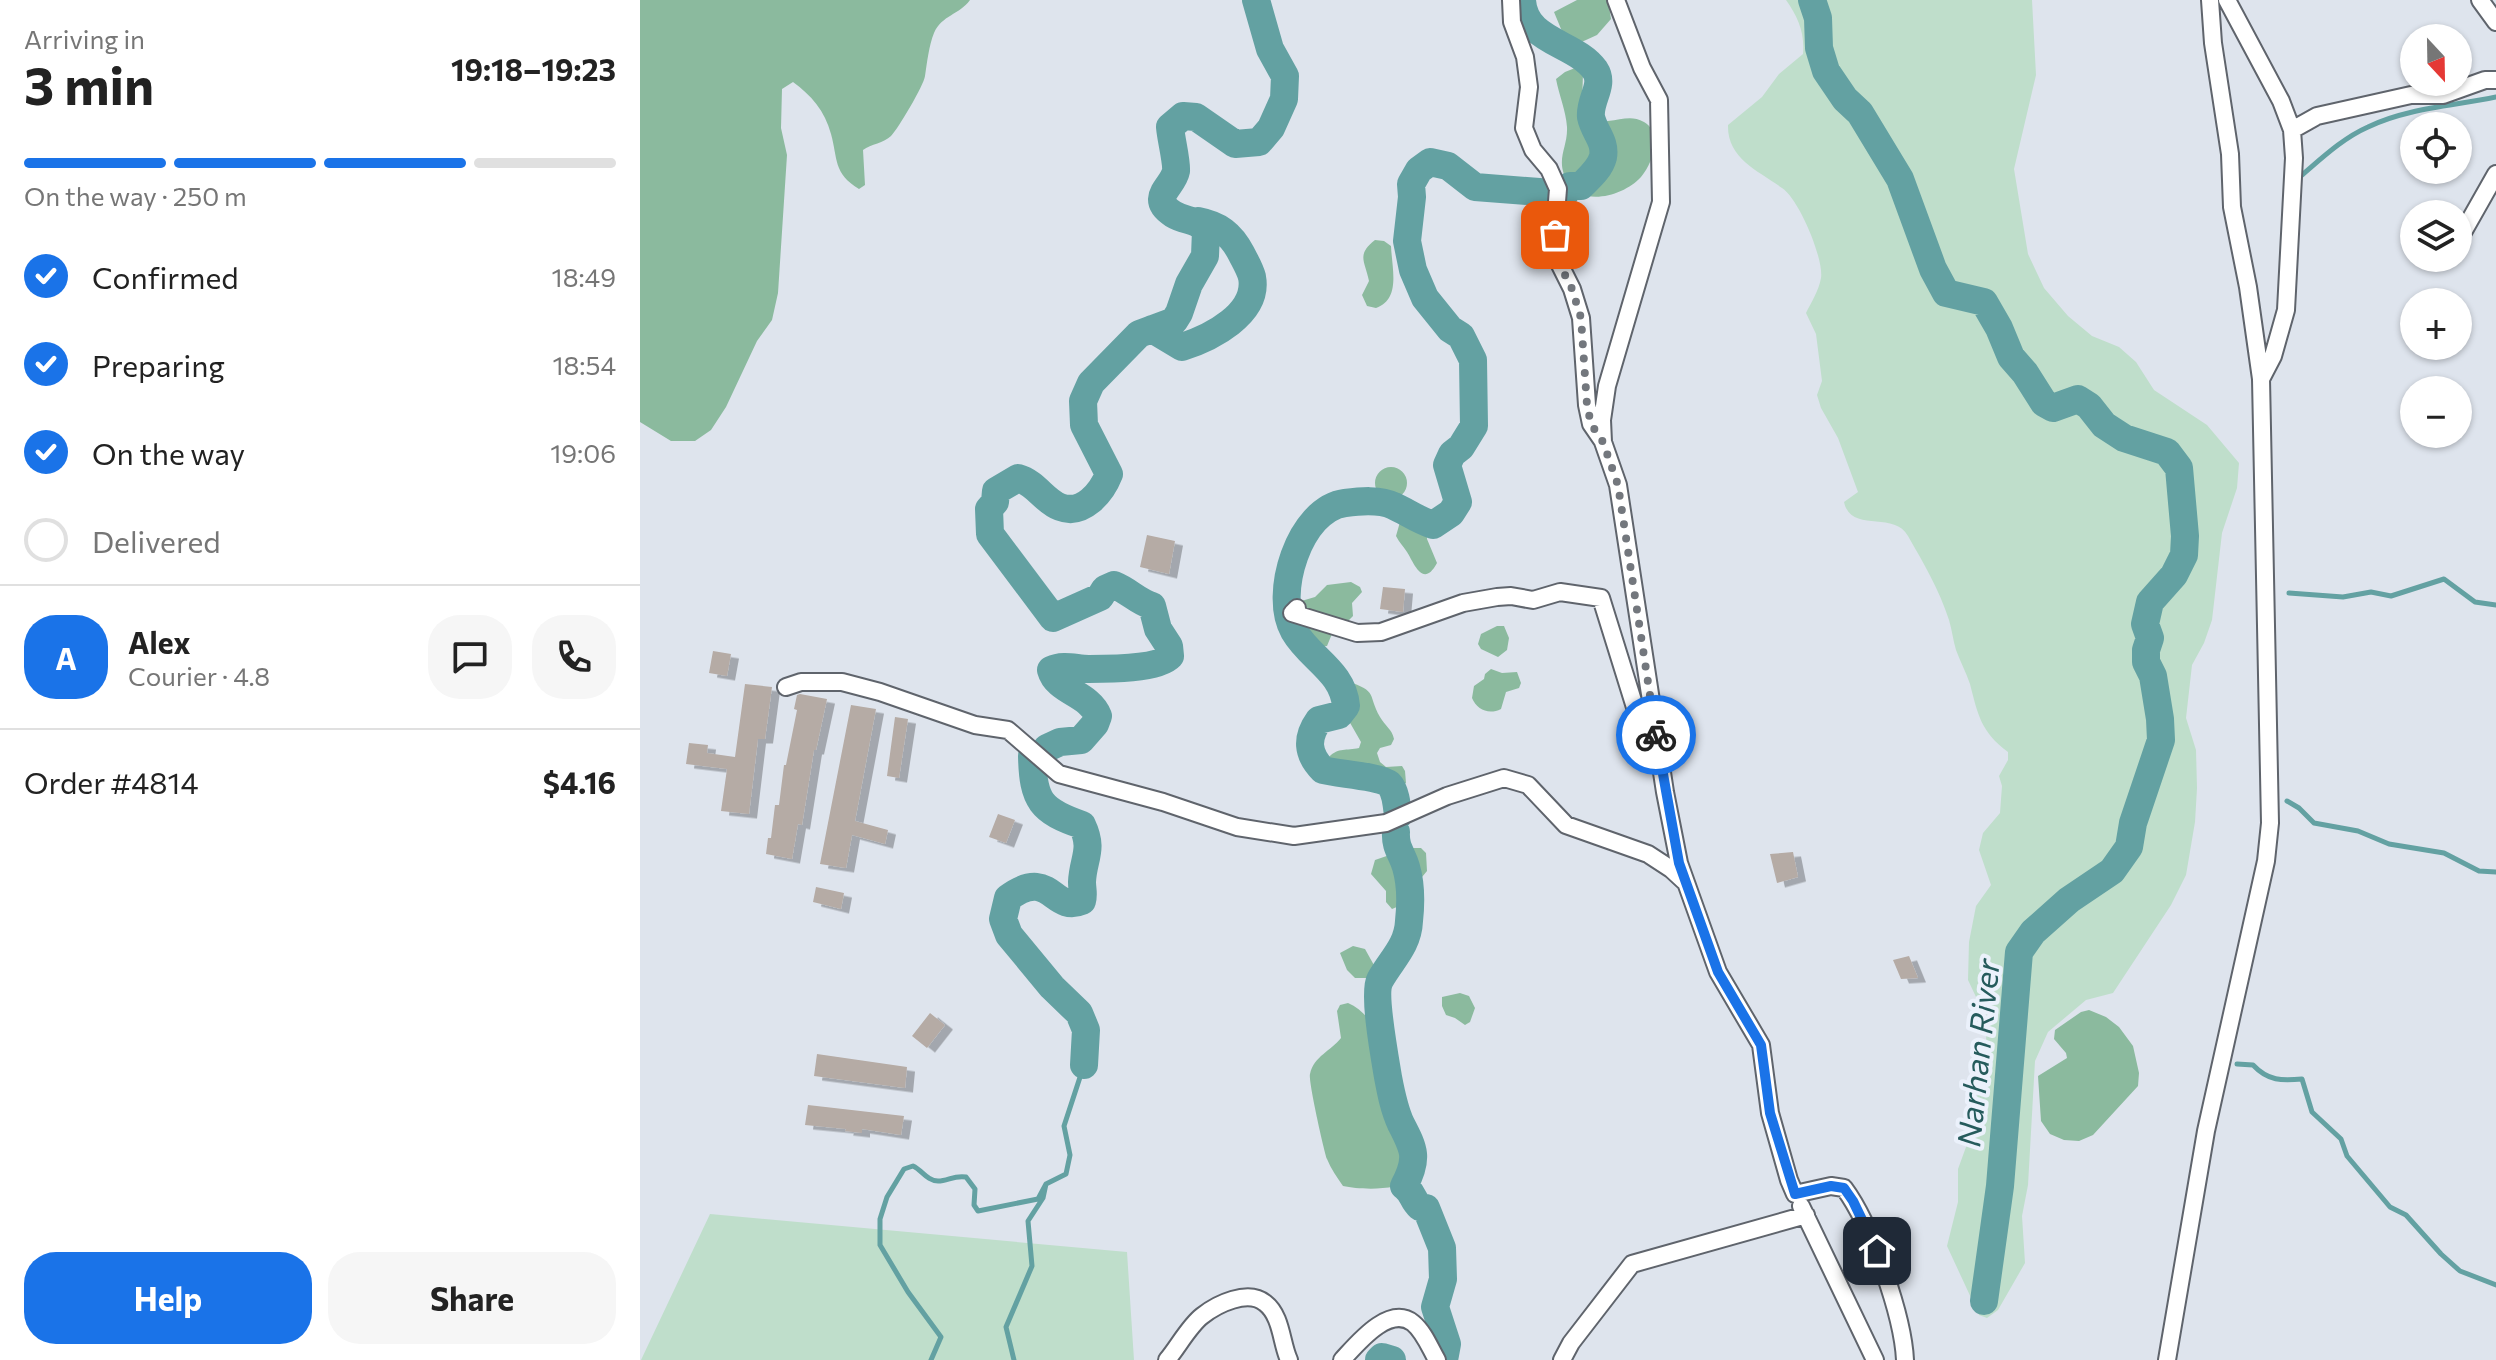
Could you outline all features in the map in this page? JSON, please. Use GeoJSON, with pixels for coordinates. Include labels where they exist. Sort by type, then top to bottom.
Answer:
{"type":"FeatureCollection","features":[{"type":"Feature","properties":{"kind":"street"},"geometry":{"type":"LineString","coordinates":[[1511,0],[1512,22],[1525,57],[1529,87],[1524,128],[1533,150],[1549,169],[1558,189],[1553,251],[1572,289],[1581,318],[1591,424],[1603,442],[1618,485],[1665,792],[1685,882],[1718,972],[1761,1045],[1770,1113],[1795,1194],[1875,1360]]}},
{"type":"Feature","properties":{"kind":"street"},"geometry":{"type":"LineString","coordinates":[[1603,442],[1602,420],[1607,386],[1661,202],[1659,100],[1642,68],[1616,0]]}},
{"type":"Feature","properties":{"kind":"street"},"geometry":{"type":"LineString","coordinates":[[2167,1360],[2206,1131],[2266,861],[2270,823],[2261,379],[2248,287],[2232,207],[2230,154],[2213,43],[2210,0]]}},
{"type":"Feature","properties":{"kind":"street"},"geometry":{"type":"LineString","coordinates":[[2227,0],[2281,101],[2292,130],[2294,158],[2286,310],[2273,356],[2261,379]]}},
{"type":"Feature","properties":{"kind":"street"},"geometry":{"type":"LineString","coordinates":[[2480,0],[2496,22]]}},
{"type":"Feature","properties":{"kind":"street"},"geometry":{"type":"LineString","coordinates":[[2292,130],[2317,116],[2411,95],[2443,95],[2485,80],[2496,80]]}},
{"type":"Feature","properties":{"kind":"street"},"geometry":{"type":"LineString","coordinates":[[2472,216],[2496,174]]}},
{"type":"Feature","properties":{"kind":"street"},"geometry":{"type":"LineString","coordinates":[[1297,608],[1292,613],[1357,633],[1381,632],[1463,603],[1497,597],[1533,600],[1560,592],[1601,598],[1638,722],[1665,792]]}},
{"type":"Feature","properties":{"kind":"street"},"geometry":{"type":"LineString","coordinates":[[786,687],[801,682],[842,682],[880,692],[975,725],[1008,730],[1059,774],[1163,802],[1237,827],[1294,836],[1386,823],[1447,796],[1504,778],[1528,785],[1566,825],[1648,854],[1685,882]]}},
{"type":"Feature","properties":{"kind":"street"},"geometry":{"type":"LineString","coordinates":[[1795,1194],[1831,1186],[1844,1188],[1853,1201],[1877,1251],[1904,1341],[1905,1360]]}},
{"type":"Feature","properties":{"kind":"street"},"geometry":{"type":"LineString","coordinates":[[1562,1360],[1571,1343],[1632,1264],[1806,1215]]}},
{"type":"Feature","properties":{"kind":"street"},"geometry":{"type":"LineString","coordinates":[[1167,1360],[1201,1317],[1228,1302],[1249,1297],[1265,1303],[1277,1321],[1289,1360]]}},
{"type":"Feature","properties":{"kind":"street"},"geometry":{"type":"LineString","coordinates":[[1342,1360],[1379,1324],[1401,1317],[1412,1322],[1421,1332],[1437,1360]]}},
{"type":"Feature","properties":{"kind":"green space"},"geometry":{"type":"Polygon","coordinates":[[[640,0],[970,0],[937,27],[924,81],[894,132],[863,150],[865,185],[859,189],[841,171],[828,126],[816,104],[793,82],[782,89],[781,128],[787,155],[778,293],[772,320],[757,341],[726,407],[711,430],[695,441],[671,441],[640,422],[640,0]]]}},
{"type":"Feature","properties":{"kind":"green space"},"geometry":{"type":"Polygon","coordinates":[[[1577,0],[1608,0],[1611,19],[1597,35],[1575,45],[1566,41],[1554,12],[1577,0]]]}},
{"type":"Feature","properties":{"kind":"green space"},"geometry":{"type":"Polygon","coordinates":[[[1786,0],[2032,0],[2036,75],[2014,169],[2028,254],[2044,288],[2068,316],[2092,336],[2119,347],[2136,362],[2154,390],[2207,425],[2239,463],[2237,488],[2222,533],[2212,620],[2192,665],[2186,718],[2196,750],[2197,788],[2186,875],[2171,905],[2113,993],[2086,1000],[2048,1032],[2035,1061],[2028,1185],[2022,1216],[2025,1263],[1998,1310],[1987,1318],[1979,1315],[1947,1246],[1958,1202],[1958,1169],[1974,1125],[1987,1054],[1985,1016],[1968,980],[1969,942],[1976,906],[1991,885],[1979,850],[1983,833],[2000,813],[2002,786],[1999,776],[2008,760],[2008,752],[1982,722],[1945,609],[1908,536],[1902,528],[1893,524],[1864,520],[1848,512],[1844,502],[1858,492],[1838,438],[1817,395],[1822,381],[1816,334],[1806,313],[1821,278],[1819,257],[1803,216],[1789,194],[1746,163],[1729,137],[1728,125],[1762,97],[1779,74],[1803,54],[1800,26],[1786,0]]]}},
{"type":"Feature","properties":{"kind":"green space"},"geometry":{"type":"Polygon","coordinates":[[[1575,68],[1583,73],[1582,104],[1590,120],[1635,119],[1644,122],[1653,133],[1654,148],[1645,171],[1634,184],[1614,194],[1592,197],[1582,194],[1567,181],[1564,173],[1562,160],[1567,127],[1556,79],[1575,68]]]}},
{"type":"Feature","properties":{"kind":"green space"},"geometry":{"type":"Polygon","coordinates":[[[1375,240],[1391,246],[1393,273],[1389,298],[1376,308],[1367,306],[1362,295],[1369,281],[1364,254],[1375,240]]]}},
{"type":"Feature","properties":{"kind":"green space"},"geometry":{"type":"Polygon","coordinates":[[[1391,467],[1402,472],[1407,483],[1402,494],[1391,499],[1380,494],[1375,483],[1380,472],[1391,467]]]}},
{"type":"Feature","properties":{"kind":"green space"},"geometry":{"type":"Polygon","coordinates":[[[1422,512],[1426,514],[1427,539],[1437,563],[1427,574],[1419,571],[1396,536],[1400,522],[1422,512]]]}},
{"type":"Feature","properties":{"kind":"green space"},"geometry":{"type":"Polygon","coordinates":[[[1351,582],[1362,592],[1352,603],[1353,616],[1336,624],[1327,646],[1313,647],[1298,630],[1292,613],[1298,602],[1315,597],[1327,585],[1351,582]]]}},
{"type":"Feature","properties":{"kind":"green space"},"geometry":{"type":"Polygon","coordinates":[[[1504,626],[1509,638],[1507,650],[1498,657],[1481,649],[1478,644],[1481,634],[1504,626]]]}},
{"type":"Feature","properties":{"kind":"green space"},"geometry":{"type":"Polygon","coordinates":[[[1491,669],[1502,673],[1517,672],[1521,683],[1519,688],[1506,692],[1501,709],[1492,712],[1480,708],[1472,698],[1474,686],[1491,669]]]}},
{"type":"Feature","properties":{"kind":"green space"},"geometry":{"type":"Polygon","coordinates":[[[1347,681],[1371,694],[1380,717],[1394,739],[1391,745],[1380,748],[1377,753],[1380,762],[1386,767],[1402,766],[1406,783],[1385,789],[1363,790],[1344,784],[1328,768],[1329,757],[1339,751],[1359,748],[1361,742],[1333,693],[1335,686],[1347,681]]]}},
{"type":"Feature","properties":{"kind":"green space"},"geometry":{"type":"Polygon","coordinates":[[[1410,848],[1421,848],[1426,853],[1427,871],[1422,877],[1403,881],[1404,904],[1392,909],[1386,902],[1386,891],[1371,874],[1375,860],[1410,848]]]}},
{"type":"Feature","properties":{"kind":"green space"},"geometry":{"type":"Polygon","coordinates":[[[1353,946],[1365,949],[1375,967],[1369,978],[1355,978],[1347,970],[1340,953],[1353,946]]]}},
{"type":"Feature","properties":{"kind":"green space"},"geometry":{"type":"Polygon","coordinates":[[[1460,993],[1469,996],[1475,1008],[1470,1022],[1465,1025],[1446,1015],[1442,1006],[1442,997],[1460,993]]]}},
{"type":"Feature","properties":{"kind":"green space"},"geometry":{"type":"Polygon","coordinates":[[[1348,1003],[1374,1026],[1384,1048],[1389,1071],[1389,1126],[1416,1137],[1413,1178],[1398,1185],[1370,1189],[1343,1186],[1325,1153],[1310,1074],[1319,1058],[1341,1038],[1337,1011],[1340,1005],[1348,1003]]]}},
{"type":"Feature","properties":{"kind":"green space"},"geometry":{"type":"Polygon","coordinates":[[[2089,1010],[2119,1027],[2133,1046],[2139,1073],[2138,1086],[2093,1135],[2079,1141],[2064,1140],[2050,1134],[2041,1121],[2038,1076],[2067,1058],[2054,1039],[2055,1030],[2089,1010]]]}},
{"type":"Feature","properties":{"kind":"green space"},"geometry":{"type":"Polygon","coordinates":[[[710,1214],[1127,1252],[1134,1360],[641,1360],[710,1214]]]}},
{"type":"Feature","properties":{"kind":"building"},"geometry":{"type":"Polygon","coordinates":[[[1147,535],[1175,541],[1169,574],[1140,567],[1147,535]]]}},
{"type":"Feature","properties":{"kind":"building"},"geometry":{"type":"Polygon","coordinates":[[[1383,587],[1405,589],[1403,612],[1380,609],[1383,587]]]}},
{"type":"Feature","properties":{"kind":"building"},"geometry":{"type":"Polygon","coordinates":[[[713,651],[731,654],[727,676],[709,673],[713,651]]]}},
{"type":"Feature","properties":{"kind":"building"},"geometry":{"type":"Polygon","coordinates":[[[745,684],[772,687],[765,739],[758,739],[749,814],[721,811],[727,769],[686,764],[689,743],[708,745],[707,753],[735,757],[745,684]]]}},
{"type":"Feature","properties":{"kind":"building"},"geometry":{"type":"Polygon","coordinates":[[[797,695],[827,699],[814,750],[802,825],[798,824],[792,859],[766,854],[775,805],[779,805],[784,765],[797,710],[794,709],[797,695]]]}},
{"type":"Feature","properties":{"kind":"building"},"geometry":{"type":"Polygon","coordinates":[[[851,705],[876,709],[855,821],[888,830],[885,844],[852,835],[846,868],[820,864],[851,705]]]}},
{"type":"Feature","properties":{"kind":"building"},"geometry":{"type":"Polygon","coordinates":[[[895,717],[908,719],[899,778],[887,776],[895,717]]]}},
{"type":"Feature","properties":{"kind":"building"},"geometry":{"type":"Polygon","coordinates":[[[998,814],[1015,820],[1006,843],[989,837],[998,814]]]}},
{"type":"Feature","properties":{"kind":"building"},"geometry":{"type":"Polygon","coordinates":[[[1793,852],[1798,877],[1777,883],[1770,854],[1793,852]]]}},
{"type":"Feature","properties":{"kind":"building"},"geometry":{"type":"Polygon","coordinates":[[[816,887],[844,893],[841,909],[813,902],[816,887]]]}},
{"type":"Feature","properties":{"kind":"building"},"geometry":{"type":"Polygon","coordinates":[[[1909,956],[1918,978],[1901,979],[1893,960],[1909,956]]]}},
{"type":"Feature","properties":{"kind":"building"},"geometry":{"type":"Polygon","coordinates":[[[930,1013],[945,1025],[927,1048],[912,1036],[930,1013]]]}},
{"type":"Feature","properties":{"kind":"building"},"geometry":{"type":"Polygon","coordinates":[[[817,1054],[907,1067],[905,1088],[814,1076],[817,1054]]]}},
{"type":"Feature","properties":{"kind":"building"},"geometry":{"type":"Polygon","coordinates":[[[808,1105],[904,1116],[901,1135],[805,1125],[808,1105]]]}},
{"type":"Feature","properties":{"kind":"waterway","name":"Narhan River"},"geometry":{"type":"LineString","coordinates":[[1047,748],[1060,742],[1081,740],[1098,716],[1088,702],[1060,683],[1051,670],[1155,664],[1170,656],[1169,646],[1158,629],[1152,606],[1114,585],[1105,589],[1100,597],[1053,618],[990,534],[989,509],[995,502],[996,491],[1018,478],[1054,504],[1068,509],[1090,501],[1106,481],[1109,474],[1084,425],[1083,401],[1091,383],[1139,334],[1174,321],[1205,256],[1206,230],[1173,214],[1162,203],[1164,192],[1176,171],[1170,127],[1183,116],[1196,117],[1235,144],[1259,142],[1271,128],[1284,99],[1285,76],[1270,49],[1256,0]]}},
{"type":"Feature","properties":{"kind":"waterway","name":"Narhan River"},"geometry":{"type":"LineString","coordinates":[[1522,0],[1531,25],[1586,61],[1598,76],[1591,117],[1603,146],[1602,161],[1581,186],[1570,186],[1562,198],[1565,193]]}},
{"type":"Feature","properties":{"kind":"waterway","name":"Narhan River"},"geometry":{"type":"LineString","coordinates":[[1812,0],[1818,18],[1819,48],[1826,71],[1845,99],[1860,113],[1900,179],[1933,269],[1946,293],[1984,302],[2011,357],[2044,403],[2053,408],[2078,399],[2089,406],[2104,425],[2124,438],[2167,452],[2179,468],[2184,555],[2174,575],[2150,602],[2145,624],[2150,638],[2146,662],[2153,676],[2161,740],[2133,823],[2129,847],[2112,871],[2069,900],[2033,932],[2019,952],[2000,1186],[1984,1301]]}},
{"type":"Feature","properties":{"kind":"waterway"},"geometry":{"type":"LineString","coordinates":[[2302,175],[2333,149],[2368,127],[2415,112],[2496,97]]}},
{"type":"Feature","properties":{"kind":"waterway","name":"Narhan River"},"geometry":{"type":"LineString","coordinates":[[1398,816],[1395,795],[1389,784],[1368,777],[1323,770],[1311,752],[1310,740],[1319,720],[1339,715],[1346,706],[1339,683],[1294,631],[1288,615],[1289,576],[1303,537],[1315,520],[1329,509],[1351,502],[1383,502],[1433,525],[1451,513],[1458,502],[1447,465],[1474,426],[1473,360],[1461,336],[1450,329],[1425,298],[1413,270],[1407,241],[1411,184],[1419,170],[1430,162],[1448,166],[1475,187],[1552,193]]}},
{"type":"Feature","properties":{"kind":"waterway","name":"Narhan River"},"geometry":{"type":"LineString","coordinates":[[1152,329],[1182,347],[1218,331],[1248,302],[1252,277],[1237,246],[1224,231],[1198,221]]}},
{"type":"Feature","properties":{"kind":"waterway"},"geometry":{"type":"LineString","coordinates":[[2289,593],[2343,597],[2371,592],[2391,596],[2444,579],[2475,602],[2496,605]]}},
{"type":"Feature","properties":{"kind":"waterway","name":"Narhan River"},"geometry":{"type":"LineString","coordinates":[[1032,756],[1034,784],[1042,802],[1057,815],[1082,825],[1088,848],[1082,882],[1083,898],[1082,901],[1064,902],[1042,888],[1022,889],[1008,898],[1003,919],[1009,935],[1052,987],[1079,1013],[1086,1030],[1084,1065]]}},
{"type":"Feature","properties":{"kind":"waterway"},"geometry":{"type":"LineString","coordinates":[[2287,801],[2314,823],[2358,831],[2389,844],[2444,853],[2479,871],[2496,872]]}},
{"type":"Feature","properties":{"kind":"waterway","name":"Narhan River"},"geometry":{"type":"LineString","coordinates":[[1396,832],[1409,880],[1409,921],[1402,945],[1380,980],[1379,1012],[1393,1101],[1413,1154],[1412,1168],[1404,1186],[1415,1202],[1426,1208],[1442,1248],[1443,1279],[1435,1307],[1447,1344],[1444,1360]]}},
{"type":"Feature","properties":{"kind":"waterway"},"geometry":{"type":"LineString","coordinates":[[2237,1064],[2253,1065],[2276,1079],[2302,1079],[2312,1112],[2341,1139],[2347,1156],[2390,1207],[2406,1215],[2460,1271],[2496,1285]]}},
{"type":"Feature","properties":{"kind":"waterway","name":"Narhan River"},"geometry":{"type":"LineString","coordinates":[[1014,1360],[1006,1327],[1032,1266],[1028,1221],[1043,1198],[1046,1184],[1066,1174],[1070,1155],[1064,1126],[1084,1065]]}},
{"type":"Feature","properties":{"kind":"waterway","name":"Narhan River"},"geometry":{"type":"LineString","coordinates":[[931,1360],[941,1337],[908,1292],[880,1245],[880,1219],[887,1197],[904,1169],[913,1166],[934,1181],[966,1177],[975,1189],[974,1205],[978,1211],[1038,1199],[1046,1184]]}},
{"type":"Feature","properties":{"kind":"waterway","name":"Narhan River"},"geometry":{"type":"LineString","coordinates":[[1379,1360],[1382,1357],[1392,1360]]}},
{"type":"Feature","properties":{"kind":"way so far"},"geometry":{"type":"LineString","coordinates":[[1555,235],[1553,251],[1572,289],[1581,318],[1591,424],[1603,442],[1618,485],[1656,735]]}},
{"type":"Feature","properties":{"kind":"route"},"geometry":{"type":"LineString","coordinates":[[1656,735],[1679,863],[1697,921],[1718,972],[1761,1045],[1770,1113],[1789,1180],[1795,1194],[1831,1186],[1844,1188],[1877,1251]]}}]}
